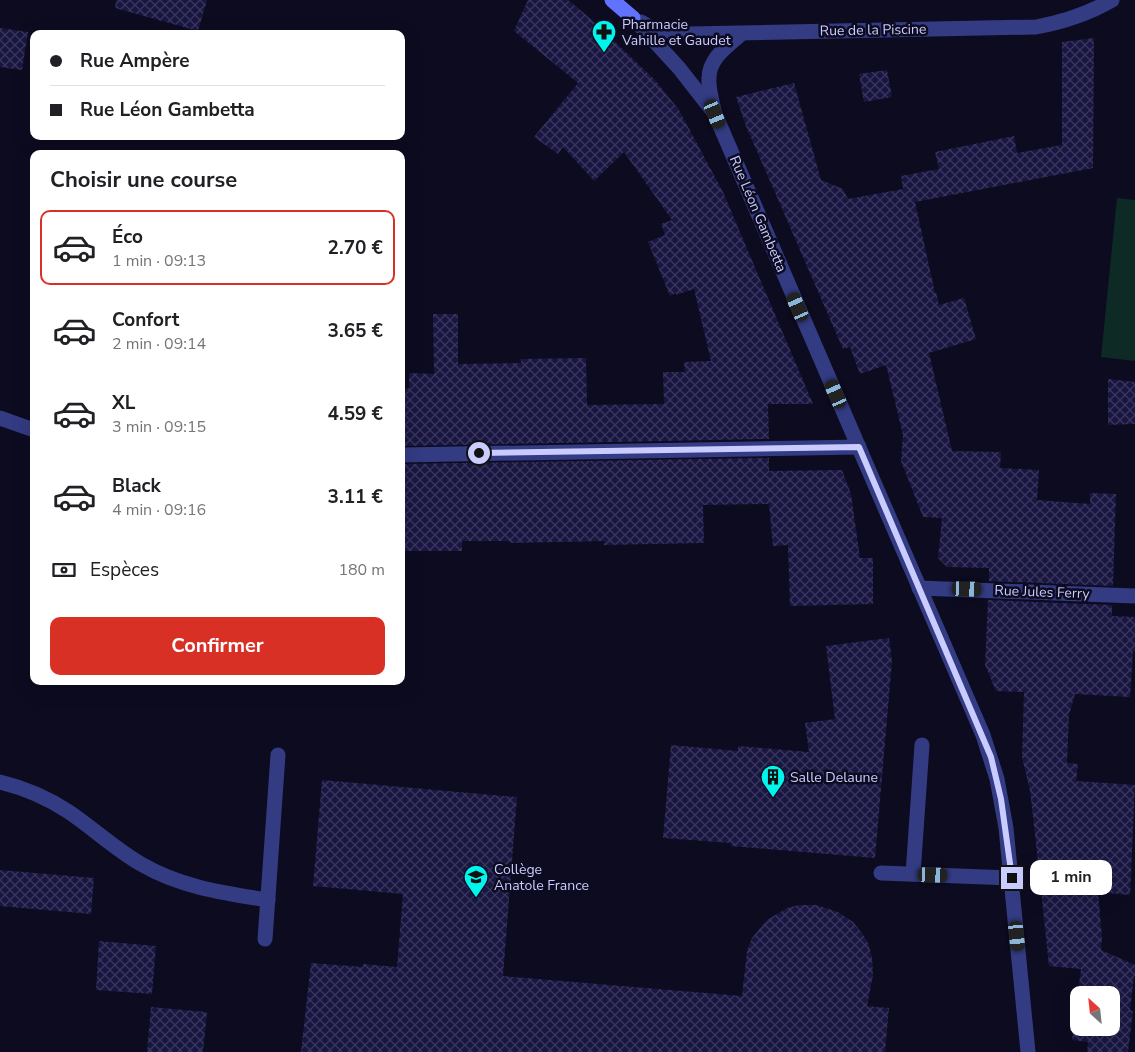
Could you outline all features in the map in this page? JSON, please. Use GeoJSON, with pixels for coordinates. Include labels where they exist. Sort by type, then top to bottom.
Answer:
{"type":"FeatureCollection","features":[{"type":"Feature","properties":{"kind":"street","name":"Rue Léon Gambetta"},"geometry":{"type":"LineString","coordinates":[[612,0],[633,18],[679,68],[715,114]]}},
{"type":"Feature","properties":{"kind":"street","name":"Rue de la Piscine"},"geometry":{"type":"LineString","coordinates":[[633,18],[653,29],[689,34],[1036,27],[1078,16],[1112,0]]}},
{"type":"Feature","properties":{"kind":"street","name":"Rue Léon Gambetta"},"geometry":{"type":"LineString","coordinates":[[741,34],[718,55],[711,68],[709,78],[715,114],[991,757],[1001,799],[1012,878],[1028,1052]]}},
{"type":"Feature","properties":{"kind":"street"},"geometry":{"type":"LineString","coordinates":[[0,418],[30,429]]}},
{"type":"Feature","properties":{"kind":"street"},"geometry":{"type":"LineString","coordinates":[[405,455],[859,447]]}},
{"type":"Feature","properties":{"kind":"street","name":"Rue Jules Ferry"},"geometry":{"type":"LineString","coordinates":[[919,588],[1135,596]]}},
{"type":"Feature","properties":{"kind":"street"},"geometry":{"type":"LineString","coordinates":[[913,874],[922,745]]}},
{"type":"Feature","properties":{"kind":"street"},"geometry":{"type":"LineString","coordinates":[[265,939],[278,755]]}},
{"type":"Feature","properties":{"kind":"street"},"geometry":{"type":"LineString","coordinates":[[0,782],[21,787],[55,803],[134,860],[167,877],[188,885],[216,892],[268,900]]}},
{"type":"Feature","properties":{"kind":"street"},"geometry":{"type":"LineString","coordinates":[[881,873],[1012,878]]}},
{"type":"Feature","properties":{"kind":"green space"},"geometry":{"type":"Polygon","coordinates":[[[1117,198],[1135,200],[1135,361],[1101,357],[1117,198]]]}},
{"type":"Feature","properties":{"kind":"building"},"geometry":{"type":"Polygon","coordinates":[[[116,0],[207,0],[198,30],[115,8],[116,0]]]}},
{"type":"Feature","properties":{"kind":"building"},"geometry":{"type":"Polygon","coordinates":[[[528,0],[568,0],[592,20],[655,80],[679,110],[723,192],[813,404],[768,404],[769,439],[405,446],[405,388],[409,388],[409,373],[434,374],[433,314],[458,314],[458,364],[521,363],[521,359],[586,358],[587,405],[664,404],[663,372],[685,372],[684,362],[711,361],[694,289],[670,296],[648,242],[665,235],[661,224],[672,220],[624,152],[594,181],[563,147],[558,154],[534,137],[578,83],[514,31],[528,0]]]}},
{"type":"Feature","properties":{"kind":"building"},"geometry":{"type":"Polygon","coordinates":[[[0,28],[28,32],[22,70],[0,67],[0,28]]]}},
{"type":"Feature","properties":{"kind":"building"},"geometry":{"type":"Polygon","coordinates":[[[1094,38],[1093,168],[915,202],[939,305],[964,298],[976,339],[929,353],[952,451],[1001,452],[1000,468],[1039,470],[1037,500],[1090,504],[1090,493],[1116,494],[1113,586],[989,581],[989,568],[947,567],[938,558],[942,518],[923,517],[901,461],[903,435],[886,365],[860,374],[850,347],[843,349],[746,126],[736,97],[794,83],[821,180],[843,189],[848,199],[903,189],[901,176],[939,169],[935,152],[1014,136],[1017,153],[1062,145],[1062,42],[1094,38]]]}},
{"type":"Feature","properties":{"kind":"building"},"geometry":{"type":"Polygon","coordinates":[[[887,70],[892,97],[864,102],[859,74],[887,70]]]}},
{"type":"Feature","properties":{"kind":"building"},"geometry":{"type":"Polygon","coordinates":[[[1108,379],[1135,382],[1135,424],[1108,425],[1108,379]]]}},
{"type":"Feature","properties":{"kind":"building"},"geometry":{"type":"Polygon","coordinates":[[[769,458],[769,471],[842,470],[851,494],[860,558],[873,558],[873,604],[790,606],[788,545],[773,546],[769,504],[703,505],[704,543],[604,545],[604,541],[510,543],[510,541],[462,541],[462,551],[405,551],[405,464],[769,458]]]}},
{"type":"Feature","properties":{"kind":"building"},"geometry":{"type":"Polygon","coordinates":[[[988,600],[1112,605],[1112,616],[1135,617],[1135,651],[1133,651],[1130,697],[1075,694],[1069,715],[1067,763],[1078,764],[1076,781],[1135,785],[1130,895],[1098,892],[1102,938],[1101,950],[1135,965],[1130,1010],[1133,1011],[1128,1052],[1087,1052],[1088,1042],[1072,1040],[1073,1036],[1120,1036],[1120,986],[1079,986],[1081,969],[1049,966],[1030,791],[1022,757],[1024,692],[996,691],[985,665],[988,600]]]}},
{"type":"Feature","properties":{"kind":"building","name":"Salle Delaune"},"geometry":{"type":"Polygon","coordinates":[[[889,638],[892,661],[875,858],[731,846],[731,843],[663,838],[671,745],[738,751],[738,746],[809,752],[805,723],[835,719],[826,646],[889,638]]]}},
{"type":"Feature","properties":{"kind":"building"},"geometry":{"type":"Polygon","coordinates":[[[322,780],[517,797],[503,976],[742,996],[747,951],[752,938],[767,920],[787,908],[799,905],[816,905],[838,912],[853,922],[868,943],[872,957],[873,975],[867,1006],[889,1008],[885,1052],[301,1052],[311,963],[363,967],[363,964],[397,967],[403,894],[313,886],[322,780]]]}},
{"type":"Feature","properties":{"kind":"building"},"geometry":{"type":"Polygon","coordinates":[[[0,870],[94,878],[91,914],[0,906],[0,870]]]}},
{"type":"Feature","properties":{"kind":"building"},"geometry":{"type":"Polygon","coordinates":[[[99,941],[156,946],[152,994],[96,990],[99,941]]]}},
{"type":"Feature","properties":{"kind":"building"},"geometry":{"type":"Polygon","coordinates":[[[151,1007],[207,1012],[203,1052],[147,1052],[151,1007]]]}},
{"type":"Feature","properties":{"kind":"place","name":"Pharmacie Vahille et Gaudet"},"geometry":{"type":"Point","coordinates":[604,53]}},
{"type":"Feature","properties":{"kind":"place","name":"Salle Delaune"},"geometry":{"type":"Point","coordinates":[773,798]}},
{"type":"Feature","properties":{"kind":"place","name":"Collège Anatole France"},"geometry":{"type":"Point","coordinates":[476,898]}},
{"type":"Feature","properties":{"kind":"route"},"geometry":{"type":"LineString","coordinates":[[479,453],[859,447],[984,735],[1001,799],[1012,878]]}}]}
